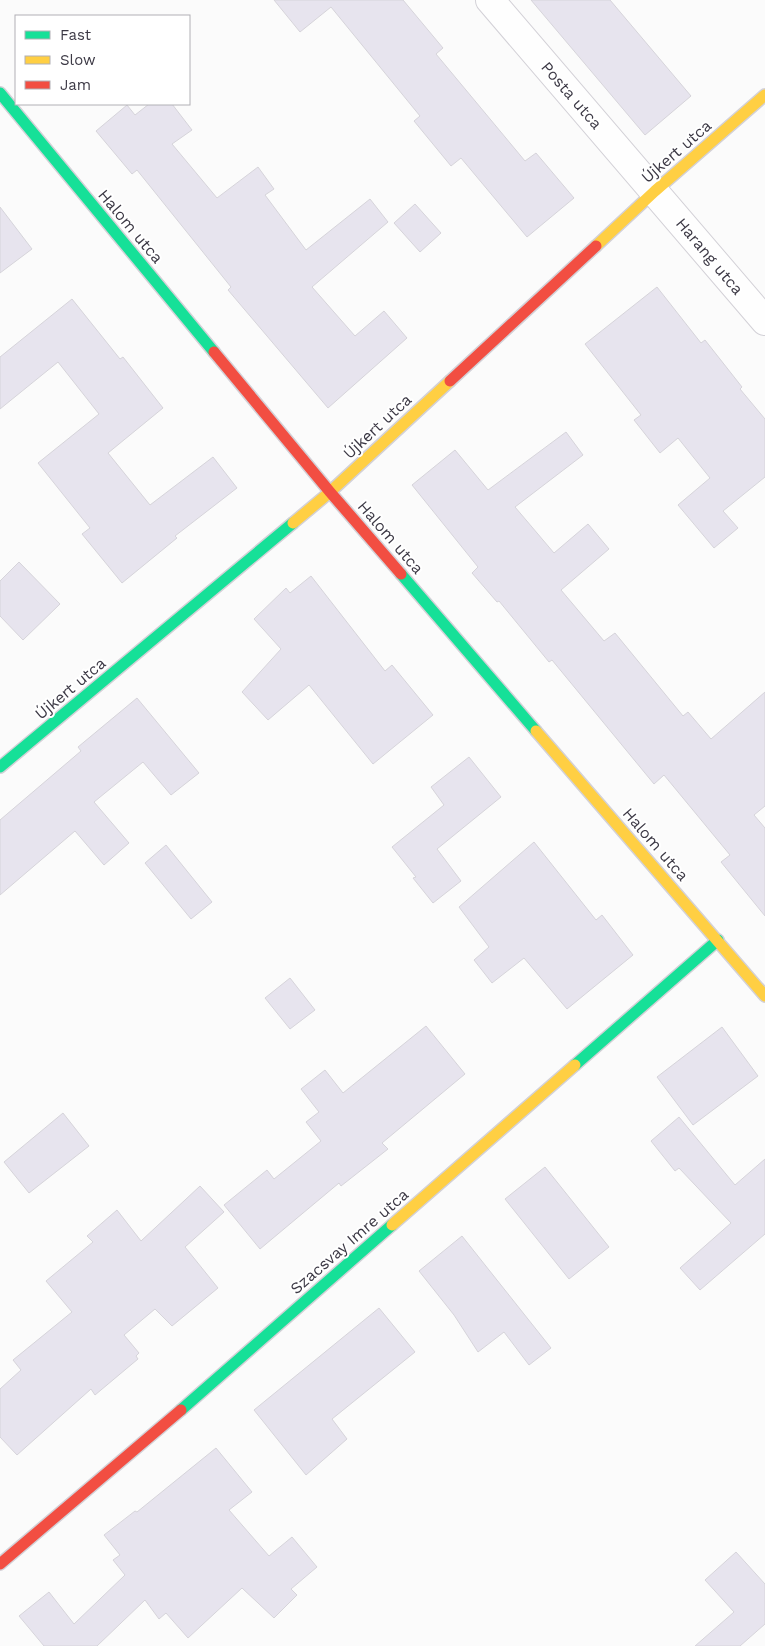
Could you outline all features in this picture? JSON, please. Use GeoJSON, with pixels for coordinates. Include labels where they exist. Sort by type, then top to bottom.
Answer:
{"type":"FeatureCollection","features":[{"type":"Feature","properties":{"kind":"street","name":"Posta utca"},"geometry":{"type":"LineString","coordinates":[[490,0],[654,191]]}},
{"type":"Feature","properties":{"kind":"street","name":"Halom utca"},"geometry":{"type":"LineString","coordinates":[[0,93],[330,492],[765,996]]}},
{"type":"Feature","properties":{"kind":"street","name":"Újkert utca"},"geometry":{"type":"LineString","coordinates":[[0,767],[330,492],[654,191],[765,95]]}},
{"type":"Feature","properties":{"kind":"street","name":"Harang utca"},"geometry":{"type":"LineString","coordinates":[[654,191],[765,321]]}},
{"type":"Feature","properties":{"kind":"street","name":"Szacsvay Imre utca"},"geometry":{"type":"LineString","coordinates":[[0,1564],[128,1456],[718,940]]}},
{"type":"Feature","properties":{"kind":"building"},"geometry":{"type":"Polygon","coordinates":[[[274,0],[403,0],[443,48],[436,54],[525,161],[536,153],[574,198],[527,237],[461,158],[451,166],[414,121],[420,116],[331,7],[300,32],[274,0]]]}},
{"type":"Feature","properties":{"kind":"building"},"geometry":{"type":"Polygon","coordinates":[[[531,0],[610,0],[691,96],[645,135],[531,0]]]}},
{"type":"Feature","properties":{"kind":"building"},"geometry":{"type":"Polygon","coordinates":[[[127,105],[135,115],[148,105],[173,105],[192,130],[172,144],[217,198],[258,167],[274,189],[265,195],[306,250],[370,199],[388,222],[312,287],[355,336],[384,311],[407,338],[328,408],[228,290],[231,287],[137,170],[132,174],[96,131],[127,105]]]}},
{"type":"Feature","properties":{"kind":"building"},"geometry":{"type":"Polygon","coordinates":[[[415,204],[441,233],[420,252],[394,223],[415,204]]]}},
{"type":"Feature","properties":{"kind":"building"},"geometry":{"type":"Polygon","coordinates":[[[0,207],[32,249],[0,273],[0,207]]]}},
{"type":"Feature","properties":{"kind":"building"},"geometry":{"type":"Polygon","coordinates":[[[657,287],[701,343],[705,340],[742,387],[740,389],[765,419],[765,477],[723,511],[738,528],[714,548],[678,505],[710,478],[678,438],[660,453],[634,420],[641,415],[585,344],[657,287]]]}},
{"type":"Feature","properties":{"kind":"building"},"geometry":{"type":"Polygon","coordinates":[[[72,299],[120,359],[123,357],[163,408],[108,453],[150,505],[213,457],[237,488],[175,536],[177,538],[122,583],[82,534],[90,528],[38,463],[99,414],[58,362],[0,409],[0,357],[72,299]]]}},
{"type":"Feature","properties":{"kind":"building"},"geometry":{"type":"Polygon","coordinates":[[[566,432],[583,455],[515,507],[554,553],[588,524],[609,549],[561,590],[604,641],[615,633],[683,716],[688,712],[711,739],[765,692],[765,806],[754,815],[765,828],[765,916],[721,862],[730,855],[664,775],[654,784],[552,660],[549,662],[499,601],[497,602],[472,573],[478,567],[412,485],[455,450],[488,490],[566,432]]]}},
{"type":"Feature","properties":{"kind":"building"},"geometry":{"type":"Polygon","coordinates":[[[19,562],[60,604],[23,640],[0,616],[0,581],[19,562]]]}},
{"type":"Feature","properties":{"kind":"building"},"geometry":{"type":"Polygon","coordinates":[[[311,576],[385,671],[392,665],[433,715],[373,764],[309,685],[268,720],[242,692],[281,649],[254,619],[286,588],[290,593],[311,576]]]}},
{"type":"Feature","properties":{"kind":"building"},"geometry":{"type":"Polygon","coordinates":[[[137,698],[199,773],[171,795],[143,762],[94,802],[129,843],[104,865],[75,831],[0,895],[0,820],[81,751],[78,747],[137,698]]]}},
{"type":"Feature","properties":{"kind":"building"},"geometry":{"type":"Polygon","coordinates":[[[469,757],[501,797],[437,849],[461,881],[433,903],[413,878],[416,877],[392,847],[444,805],[431,787],[469,757]]]}},
{"type":"Feature","properties":{"kind":"building"},"geometry":{"type":"Polygon","coordinates":[[[534,842],[596,920],[602,915],[633,955],[567,1009],[524,958],[492,983],[474,960],[489,947],[459,907],[534,842]]]}},
{"type":"Feature","properties":{"kind":"building"},"geometry":{"type":"Polygon","coordinates":[[[166,845],[212,902],[191,919],[145,863],[166,845]]]}},
{"type":"Feature","properties":{"kind":"building"},"geometry":{"type":"Polygon","coordinates":[[[290,978],[315,1010],[290,1029],[265,998],[290,978]]]}},
{"type":"Feature","properties":{"kind":"building"},"geometry":{"type":"Polygon","coordinates":[[[426,1026],[465,1074],[382,1143],[388,1149],[341,1186],[339,1183],[260,1249],[224,1205],[267,1170],[274,1179],[321,1141],[306,1122],[319,1112],[301,1089],[325,1070],[343,1093],[426,1026]]]}},
{"type":"Feature","properties":{"kind":"building"},"geometry":{"type":"Polygon","coordinates":[[[722,1027],[758,1076],[693,1125],[657,1077],[722,1027]]]}},
{"type":"Feature","properties":{"kind":"building"},"geometry":{"type":"Polygon","coordinates":[[[63,1113],[89,1146],[29,1193],[4,1162],[63,1113]]]}},
{"type":"Feature","properties":{"kind":"building"},"geometry":{"type":"Polygon","coordinates":[[[679,1117],[735,1185],[765,1159],[765,1234],[700,1290],[680,1268],[731,1223],[679,1168],[675,1171],[651,1141],[679,1117]]]}},
{"type":"Feature","properties":{"kind":"building"},"geometry":{"type":"Polygon","coordinates":[[[545,1167],[609,1247],[569,1279],[505,1199],[545,1167]]]}},
{"type":"Feature","properties":{"kind":"building"},"geometry":{"type":"Polygon","coordinates":[[[200,1186],[224,1212],[185,1247],[218,1288],[172,1326],[155,1309],[124,1335],[139,1353],[136,1356],[138,1359],[95,1395],[91,1389],[17,1455],[0,1437],[0,1389],[21,1370],[13,1360],[72,1312],[46,1281],[93,1242],[87,1236],[117,1210],[141,1241],[200,1186]]]}},
{"type":"Feature","properties":{"kind":"building"},"geometry":{"type":"Polygon","coordinates":[[[462,1236],[551,1348],[529,1365],[504,1332],[478,1352],[454,1315],[419,1271],[462,1236]]]}},
{"type":"Feature","properties":{"kind":"building"},"geometry":{"type":"Polygon","coordinates":[[[379,1308],[415,1352],[332,1419],[347,1439],[306,1475],[254,1410],[379,1308]]]}},
{"type":"Feature","properties":{"kind":"building"},"geometry":{"type":"Polygon","coordinates":[[[216,1448],[252,1492],[229,1510],[269,1556],[292,1537],[317,1567],[291,1589],[297,1595],[274,1618],[242,1588],[188,1638],[166,1613],[159,1619],[145,1600],[97,1646],[44,1646],[19,1616],[49,1592],[74,1624],[125,1575],[113,1560],[120,1555],[104,1535],[135,1511],[137,1512],[216,1448]]]}},
{"type":"Feature","properties":{"kind":"building"},"geometry":{"type":"Polygon","coordinates":[[[736,1552],[765,1584],[765,1624],[740,1646],[695,1646],[734,1612],[705,1580],[736,1552]]]}},
{"type":"Feature","properties":{"kind":"traffic: fast"},"geometry":{"type":"LineString","coordinates":[[0,93],[214,352]]}},
{"type":"Feature","properties":{"kind":"traffic: fast"},"geometry":{"type":"LineString","coordinates":[[0,767],[293,523]]}},
{"type":"Feature","properties":{"kind":"traffic: fast"},"geometry":{"type":"LineString","coordinates":[[401,574],[536,731]]}},
{"type":"Feature","properties":{"kind":"traffic: fast"},"geometry":{"type":"LineString","coordinates":[[575,1065],[718,940]]}},
{"type":"Feature","properties":{"kind":"traffic: fast"},"geometry":{"type":"LineString","coordinates":[[181,1410],[392,1225]]}},
{"type":"Feature","properties":{"kind":"traffic: slow"},"geometry":{"type":"LineString","coordinates":[[596,246],[655,191],[765,95]]}},
{"type":"Feature","properties":{"kind":"traffic: slow"},"geometry":{"type":"LineString","coordinates":[[293,523],[330,492],[450,381]]}},
{"type":"Feature","properties":{"kind":"traffic: slow"},"geometry":{"type":"LineString","coordinates":[[536,731],[765,996]]}},
{"type":"Feature","properties":{"kind":"traffic: slow"},"geometry":{"type":"LineString","coordinates":[[392,1225],[575,1065]]}},
{"type":"Feature","properties":{"kind":"traffic: jam"},"geometry":{"type":"LineString","coordinates":[[450,381],[596,246]]}},
{"type":"Feature","properties":{"kind":"traffic: jam"},"geometry":{"type":"LineString","coordinates":[[214,352],[401,574]]}},
{"type":"Feature","properties":{"kind":"traffic: jam"},"geometry":{"type":"LineString","coordinates":[[0,1564],[181,1410]]}}]}
